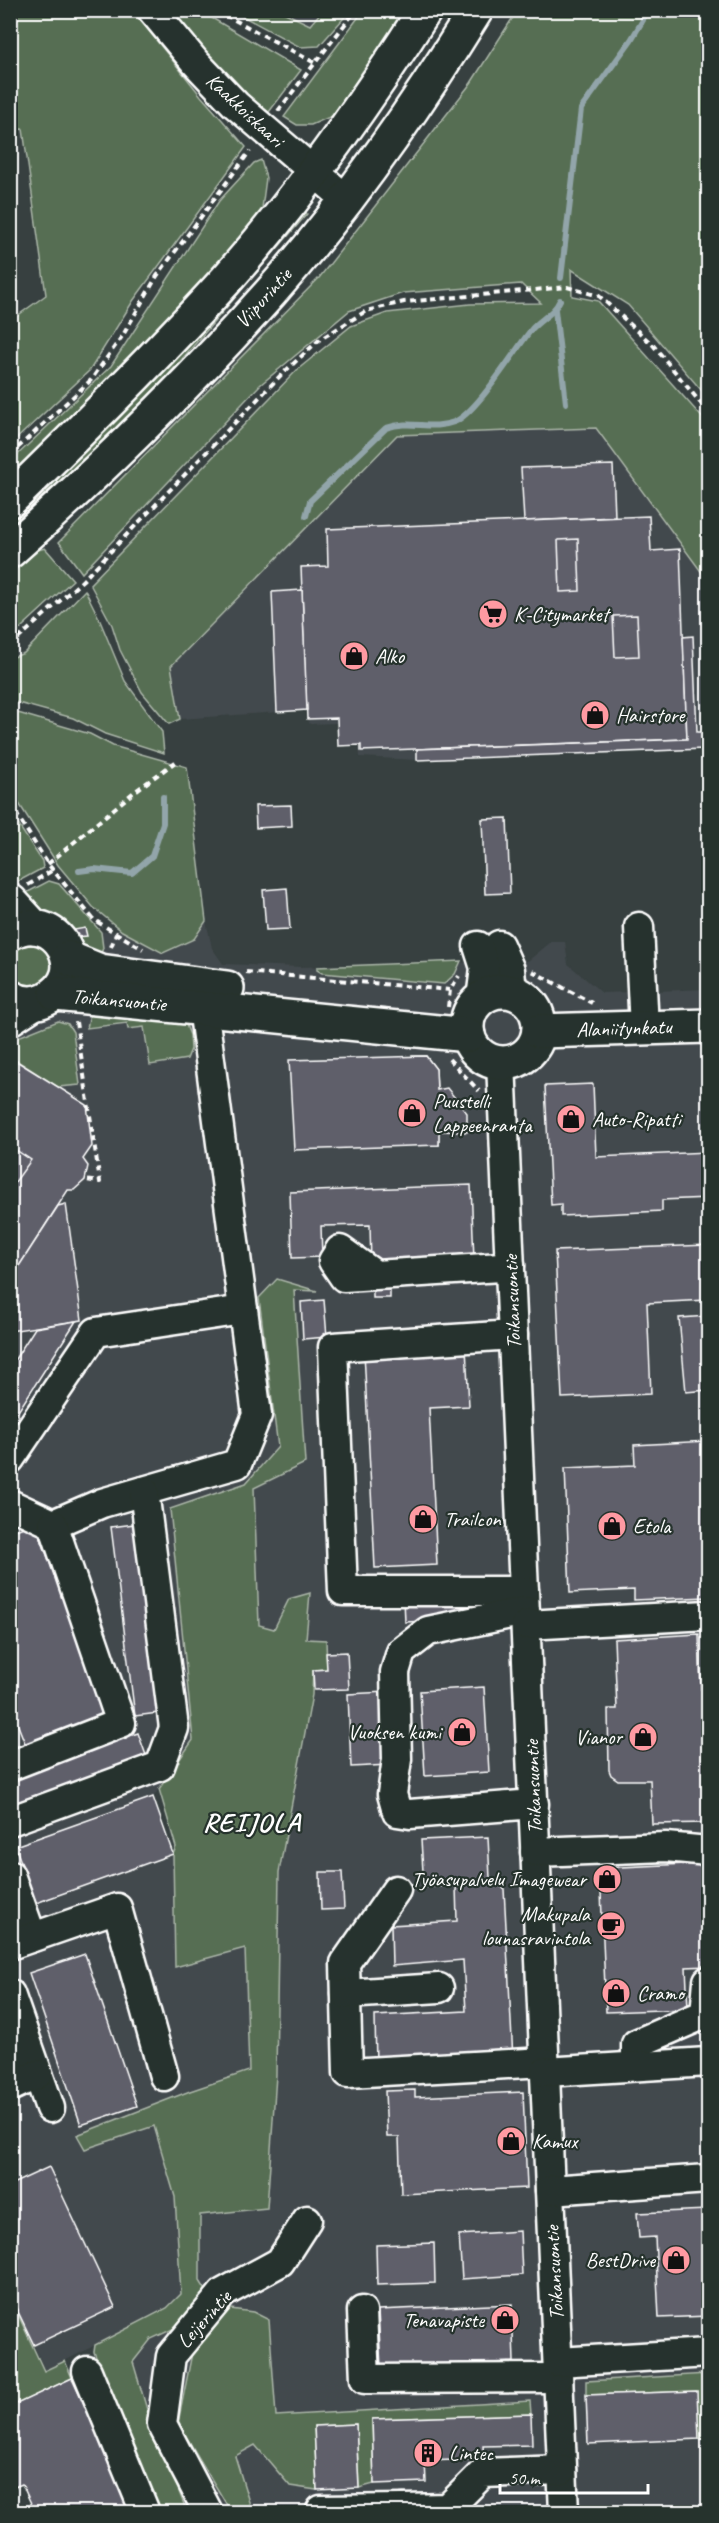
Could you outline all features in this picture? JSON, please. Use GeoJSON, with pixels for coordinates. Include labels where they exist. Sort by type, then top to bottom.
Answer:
{"type":"FeatureCollection","features":[{"type":"Feature","properties":{"kind":"main road","name":"Viipurintie"},"geometry":{"type":"LineString","coordinates":[[10,501],[106,406],[226,279],[314,171],[425,10]]}},
{"type":"Feature","properties":{"kind":"main road","name":"Viipurintie"},"geometry":{"type":"LineString","coordinates":[[10,551],[175,393],[271,292],[347,200],[433,81],[476,10]]}},
{"type":"Feature","properties":{"kind":"main road"},"geometry":{"type":"LineString","coordinates":[[15,895],[22,930],[46,930],[56,936],[64,946],[68,958],[67,977],[35,998]]}},
{"type":"Feature","properties":{"kind":"main road","name":"Toikansuontie"},"geometry":{"type":"LineString","coordinates":[[68,958],[94,985],[203,1007],[467,1009]]}},
{"type":"Feature","properties":{"kind":"main road","name":"Toikansuontie"},"geometry":{"type":"LineString","coordinates":[[35,998],[94,985],[201,985],[467,1009]]}},
{"type":"Feature","properties":{"kind":"main road"},"geometry":{"type":"LineString","coordinates":[[496,992],[512,992],[530,1003],[538,1021],[538,1031],[530,1050],[512,1061],[492,1061],[477,1051],[467,1009],[496,992]]}},
{"type":"Feature","properties":{"kind":"main road","name":"Alaniitynkatu"},"geometry":{"type":"LineString","coordinates":[[538,1031],[708,1026]]}},
{"type":"Feature","properties":{"kind":"street","name":"Kaakkoiskaari"},"geometry":{"type":"LineString","coordinates":[[152,10],[196,63],[236,105],[347,200]]}},
{"type":"Feature","properties":{"kind":"street"},"geometry":{"type":"LineString","coordinates":[[639,927],[644,1028]]}},
{"type":"Feature","properties":{"kind":"street"},"geometry":{"type":"LineString","coordinates":[[467,1009],[485,968],[488,945],[510,970],[512,992]]}},
{"type":"Feature","properties":{"kind":"street"},"geometry":{"type":"LineString","coordinates":[[10,1021],[35,998]]}},
{"type":"Feature","properties":{"kind":"street"},"geometry":{"type":"LineString","coordinates":[[53,1524],[102,1503],[237,1464],[257,1415],[203,1007]]}},
{"type":"Feature","properties":{"kind":"street","name":"Toikansuontie"},"geometry":{"type":"LineString","coordinates":[[501,1062],[564,2512]]}},
{"type":"Feature","properties":{"kind":"street"},"geometry":{"type":"LineString","coordinates":[[375,1275],[510,1265]]}},
{"type":"Feature","properties":{"kind":"street"},"geometry":{"type":"LineString","coordinates":[[10,1459],[96,1332],[243,1310]]}},
{"type":"Feature","properties":{"kind":"street"},"geometry":{"type":"LineString","coordinates":[[513,1335],[333,1347],[343,1591],[525,1609],[708,1615]]}},
{"type":"Feature","properties":{"kind":"street"},"geometry":{"type":"LineString","coordinates":[[10,1821],[160,1766],[174,1728],[144,1491]]}},
{"type":"Feature","properties":{"kind":"street"},"geometry":{"type":"LineString","coordinates":[[10,1504],[53,1524],[121,1723],[10,1766]]}},
{"type":"Feature","properties":{"kind":"street"},"geometry":{"type":"LineString","coordinates":[[525,1609],[428,1631],[401,1652],[395,1672],[397,1759],[392,1794],[397,1812],[410,1814],[534,1804]]}},
{"type":"Feature","properties":{"kind":"street"},"geometry":{"type":"LineString","coordinates":[[536,1852],[666,1846],[708,1851]]}},
{"type":"Feature","properties":{"kind":"street"},"geometry":{"type":"LineString","coordinates":[[10,1875],[21,1941],[117,1908],[164,2076]]}},
{"type":"Feature","properties":{"kind":"street"},"geometry":{"type":"LineString","coordinates":[[396,1890],[345,1963],[348,2073],[708,2062]]}},
{"type":"Feature","properties":{"kind":"street"},"geometry":{"type":"LineString","coordinates":[[636,2066],[636,2044],[705,2014],[708,1981]]}},
{"type":"Feature","properties":{"kind":"street"},"geometry":{"type":"LineString","coordinates":[[346,1994],[439,1988]]}},
{"type":"Feature","properties":{"kind":"street"},"geometry":{"type":"LineString","coordinates":[[10,1994],[50,2108]]}},
{"type":"Feature","properties":{"kind":"street"},"geometry":{"type":"LineString","coordinates":[[10,2087],[38,2074]]}},
{"type":"Feature","properties":{"kind":"street"},"geometry":{"type":"LineString","coordinates":[[550,2190],[708,2179]]}},
{"type":"Feature","properties":{"kind":"street","name":"Leijerintie"},"geometry":{"type":"LineString","coordinates":[[208,2512],[162,2424],[171,2356],[223,2293],[280,2262],[307,2220]]}},
{"type":"Feature","properties":{"kind":"street"},"geometry":{"type":"LineString","coordinates":[[362,2311],[365,2379],[558,2370],[708,2353]]}},
{"type":"Feature","properties":{"kind":"street"},"geometry":{"type":"LineString","coordinates":[[87,2371],[146,2512]]}},
{"type":"Feature","properties":{"kind":"street"},"geometry":{"type":"LineString","coordinates":[[321,2510],[404,2511],[448,2508],[483,2473],[562,2470]]}},
{"type":"Feature","properties":{"kind":"path"},"geometry":{"type":"LineString","coordinates":[[216,10],[315,63]]}},
{"type":"Feature","properties":{"kind":"path"},"geometry":{"type":"LineString","coordinates":[[276,114],[356,10]]}},
{"type":"Feature","properties":{"kind":"path"},"geometry":{"type":"LineString","coordinates":[[10,455],[91,380],[123,335],[157,276],[250,151]]}},
{"type":"Feature","properties":{"kind":"path"},"geometry":{"type":"LineString","coordinates":[[10,646],[83,580],[280,376],[319,340],[366,311],[404,302],[567,286],[589,292],[599,296],[653,345],[708,412]]}},
{"type":"Feature","properties":{"kind":"path"},"geometry":{"type":"LineString","coordinates":[[48,864],[134,792],[178,760]]}},
{"type":"Feature","properties":{"kind":"path"},"geometry":{"type":"LineString","coordinates":[[10,804],[48,864],[94,920],[152,954]]}},
{"type":"Feature","properties":{"kind":"path"},"geometry":{"type":"LineString","coordinates":[[15,895],[53,870]]}},
{"type":"Feature","properties":{"kind":"path"},"geometry":{"type":"LineString","coordinates":[[85,1180],[100,1182],[76,1020],[116,934]]}},
{"type":"Feature","properties":{"kind":"path"},"geometry":{"type":"LineString","coordinates":[[236,971],[467,1009]]}},
{"type":"Feature","properties":{"kind":"shaded area"},"geometry":{"type":"Polygon","coordinates":[[[281,11],[322,11],[310,25],[281,11]]]}},
{"type":"Feature","properties":{"kind":"shaded area","name":"K-Citymarket"},"geometry":{"type":"Polygon","coordinates":[[[596,428],[708,581],[708,747],[417,760],[360,757],[358,722],[310,724],[306,710],[180,719],[171,666],[397,435],[596,428]]]}},
{"type":"Feature","properties":{"kind":"shaded area"},"geometry":{"type":"Polygon","coordinates":[[[10,868],[26,893],[103,948],[101,932],[122,931],[163,953],[194,939],[206,921],[212,948],[223,964],[301,967],[528,961],[551,942],[565,942],[568,964],[602,993],[708,989],[708,2374],[586,2381],[588,2444],[708,2439],[708,2512],[252,2512],[234,2455],[255,2445],[290,2486],[316,2489],[314,2426],[356,2424],[359,2487],[374,2483],[372,2419],[531,2414],[530,2401],[276,2416],[269,2320],[178,2423],[231,2512],[187,2512],[148,2413],[133,2362],[151,2339],[175,2328],[200,2281],[200,2215],[267,2208],[276,2075],[279,1872],[314,1690],[313,1670],[327,1669],[326,1640],[306,1639],[289,1599],[274,1629],[259,1625],[254,1488],[170,1509],[193,1740],[153,1797],[173,1854],[175,1967],[245,1948],[249,2072],[190,2091],[78,2135],[86,2149],[154,2126],[175,2197],[181,2294],[167,2308],[45,2371],[34,2345],[115,2307],[49,2167],[11,2185],[10,2051],[15,2049],[10,2038],[10,868]]]}},
{"type":"Feature","properties":{"kind":"green space"},"geometry":{"type":"Polygon","coordinates":[[[11,10],[133,11],[201,96],[246,147],[133,301],[90,370],[11,444],[11,316],[17,316],[46,295],[23,129],[11,130],[11,77],[16,76],[11,47],[11,10]]]}},
{"type":"Feature","properties":{"kind":"green space"},"geometry":{"type":"Polygon","coordinates":[[[172,11],[200,11],[301,70],[269,112],[216,66],[172,11]]]}},
{"type":"Feature","properties":{"kind":"green space"},"geometry":{"type":"Polygon","coordinates":[[[233,11],[281,11],[310,25],[322,11],[350,11],[319,46],[300,47],[233,11]]]}},
{"type":"Feature","properties":{"kind":"green space"},"geometry":{"type":"Polygon","coordinates":[[[363,11],[406,11],[332,116],[311,125],[297,125],[284,117],[363,11]]]}},
{"type":"Feature","properties":{"kind":"green space"},"geometry":{"type":"Polygon","coordinates":[[[517,11],[708,11],[708,398],[628,305],[571,269],[572,296],[598,301],[708,424],[708,581],[596,428],[397,435],[171,666],[180,719],[169,724],[142,692],[120,650],[112,625],[90,584],[297,370],[351,326],[387,313],[470,304],[541,303],[521,284],[403,293],[349,311],[260,385],[82,573],[59,542],[319,278],[471,83],[517,11]]]}},
{"type":"Feature","properties":{"kind":"green space"},"geometry":{"type":"Polygon","coordinates":[[[261,160],[266,178],[261,216],[205,285],[11,479],[11,461],[111,366],[219,201],[254,163],[261,160]]]}},
{"type":"Feature","properties":{"kind":"green space"},"geometry":{"type":"Polygon","coordinates":[[[304,210],[307,214],[133,416],[11,533],[10,524],[43,495],[304,210]]]}},
{"type":"Feature","properties":{"kind":"green space"},"geometry":{"type":"Polygon","coordinates":[[[45,548],[73,580],[11,637],[11,574],[38,550],[45,548]]]}},
{"type":"Feature","properties":{"kind":"green space"},"geometry":{"type":"Polygon","coordinates":[[[85,590],[125,681],[162,732],[164,753],[105,734],[73,718],[11,701],[11,658],[24,653],[85,590]]]}},
{"type":"Feature","properties":{"kind":"green space"},"geometry":{"type":"Polygon","coordinates":[[[11,711],[90,734],[113,746],[187,767],[206,921],[194,939],[163,953],[122,931],[93,907],[58,865],[11,791],[11,711]]]}},
{"type":"Feature","properties":{"kind":"green space"},"geometry":{"type":"Polygon","coordinates":[[[10,812],[42,861],[43,868],[17,882],[11,868],[10,812]]]}},
{"type":"Feature","properties":{"kind":"green space"},"geometry":{"type":"Polygon","coordinates":[[[49,881],[59,884],[101,932],[103,948],[97,964],[84,953],[63,923],[43,910],[26,893],[49,881]]]}},
{"type":"Feature","properties":{"kind":"green space"},"geometry":{"type":"Polygon","coordinates":[[[31,942],[40,943],[47,948],[52,955],[52,973],[47,980],[40,985],[31,986],[22,985],[15,980],[10,973],[9,964],[10,955],[15,948],[22,943],[31,942]]]}},
{"type":"Feature","properties":{"kind":"green space"},"geometry":{"type":"Polygon","coordinates":[[[461,961],[455,974],[444,984],[322,973],[317,970],[317,967],[461,961]]]}},
{"type":"Feature","properties":{"kind":"green space"},"geometry":{"type":"Polygon","coordinates":[[[91,1009],[174,1016],[186,1025],[190,1035],[191,1049],[187,1059],[150,1065],[144,1027],[128,1029],[127,1023],[87,1028],[91,1009]]]}},
{"type":"Feature","properties":{"kind":"green space"},"geometry":{"type":"Polygon","coordinates":[[[58,1021],[68,1024],[73,1032],[80,1085],[58,1087],[11,1057],[11,1037],[16,1038],[58,1021]]]}},
{"type":"Feature","properties":{"kind":"green space"},"geometry":{"type":"Polygon","coordinates":[[[277,1279],[317,1291],[294,1290],[305,1463],[254,1488],[259,1625],[274,1629],[289,1599],[310,1593],[306,1639],[326,1640],[327,1669],[313,1670],[312,1695],[279,1872],[276,2075],[267,2208],[200,2215],[200,2281],[207,2292],[192,2316],[175,2328],[151,2339],[133,2362],[148,2413],[187,2512],[156,2512],[94,2352],[95,2345],[167,2308],[181,2294],[175,2197],[154,2126],[85,2149],[77,2135],[190,2091],[249,2071],[245,1948],[175,1967],[173,1854],[176,1847],[159,1789],[193,1740],[170,1509],[246,1483],[278,1447],[259,1298],[277,1279]]]}},
{"type":"Feature","properties":{"kind":"green space"},"geometry":{"type":"Polygon","coordinates":[[[10,2297],[44,2371],[65,2361],[72,2378],[11,2407],[10,2297]]]}},
{"type":"Feature","properties":{"kind":"green space"},"geometry":{"type":"Polygon","coordinates":[[[223,2308],[253,2312],[269,2320],[276,2416],[530,2401],[531,2414],[372,2419],[374,2484],[359,2488],[356,2424],[314,2426],[317,2490],[290,2486],[255,2445],[235,2456],[252,2512],[231,2512],[178,2423],[194,2343],[223,2308]]]}},
{"type":"Feature","properties":{"kind":"green space"},"geometry":{"type":"Polygon","coordinates":[[[708,2374],[708,2439],[699,2439],[697,2391],[586,2395],[586,2381],[708,2374]]]}},
{"type":"Feature","properties":{"kind":"building"},"geometry":{"type":"Polygon","coordinates":[[[613,465],[615,517],[524,521],[521,468],[613,465]]]}},
{"type":"Feature","properties":{"kind":"building","name":"K-Citymarket"},"geometry":{"type":"Polygon","coordinates":[[[649,516],[651,551],[680,549],[687,739],[361,751],[361,745],[338,746],[337,718],[307,719],[301,567],[328,566],[327,529],[649,516]]]}},
{"type":"Feature","properties":{"kind":"building"},"geometry":{"type":"Polygon","coordinates":[[[578,539],[580,591],[560,592],[558,540],[578,539]]]}},
{"type":"Feature","properties":{"kind":"building"},"geometry":{"type":"Polygon","coordinates":[[[302,590],[307,710],[277,712],[272,592],[302,590]]]}},
{"type":"Feature","properties":{"kind":"building"},"geometry":{"type":"Polygon","coordinates":[[[637,615],[639,656],[615,657],[613,616],[637,615]]]}},
{"type":"Feature","properties":{"kind":"building"},"geometry":{"type":"Polygon","coordinates":[[[693,636],[697,732],[703,732],[704,749],[417,760],[417,749],[687,739],[683,637],[693,636]]]}},
{"type":"Feature","properties":{"kind":"building"},"geometry":{"type":"Polygon","coordinates":[[[291,805],[292,826],[256,828],[255,806],[291,805]]]}},
{"type":"Feature","properties":{"kind":"building"},"geometry":{"type":"Polygon","coordinates":[[[507,818],[510,893],[485,894],[482,819],[507,818]]]}},
{"type":"Feature","properties":{"kind":"building"},"geometry":{"type":"Polygon","coordinates":[[[287,888],[290,929],[266,930],[263,890],[287,888]]]}},
{"type":"Feature","properties":{"kind":"building"},"geometry":{"type":"Polygon","coordinates":[[[85,928],[87,936],[75,937],[74,930],[85,928]]]}},
{"type":"Feature","properties":{"kind":"building"},"geometry":{"type":"Polygon","coordinates":[[[412,1056],[426,1056],[436,1069],[439,1145],[416,1145],[412,1056]]]}},
{"type":"Feature","properties":{"kind":"building"},"geometry":{"type":"Polygon","coordinates":[[[426,1056],[436,1069],[437,1090],[447,1088],[467,1113],[467,1132],[439,1131],[439,1145],[294,1150],[289,1060],[426,1056]]]}},
{"type":"Feature","properties":{"kind":"building"},"geometry":{"type":"Polygon","coordinates":[[[10,1057],[87,1105],[92,1146],[83,1159],[88,1166],[85,1180],[74,1190],[68,1190],[10,1280],[10,1057]]]}},
{"type":"Feature","properties":{"kind":"building","name":"Auto-Ripatti"},"geometry":{"type":"Polygon","coordinates":[[[593,1084],[596,1157],[708,1152],[708,1198],[662,1200],[662,1211],[561,1216],[561,1204],[551,1205],[545,1086],[593,1084]]]}},
{"type":"Feature","properties":{"kind":"building"},"geometry":{"type":"Polygon","coordinates":[[[10,1146],[31,1160],[10,1189],[10,1146]]]}},
{"type":"Feature","properties":{"kind":"building"},"geometry":{"type":"Polygon","coordinates":[[[471,1185],[474,1260],[371,1264],[370,1225],[321,1226],[322,1257],[292,1258],[290,1192],[471,1185]]]}},
{"type":"Feature","properties":{"kind":"building"},"geometry":{"type":"Polygon","coordinates":[[[66,1204],[82,1320],[10,1331],[10,1280],[58,1206],[66,1204]]]}},
{"type":"Feature","properties":{"kind":"building"},"geometry":{"type":"Polygon","coordinates":[[[708,1245],[708,1300],[647,1303],[651,1394],[562,1398],[555,1251],[708,1245]]]}},
{"type":"Feature","properties":{"kind":"building"},"geometry":{"type":"Polygon","coordinates":[[[373,1290],[390,1290],[390,1298],[373,1298],[373,1290]]]}},
{"type":"Feature","properties":{"kind":"building"},"geometry":{"type":"Polygon","coordinates":[[[324,1300],[327,1337],[303,1339],[301,1302],[324,1300]]]}},
{"type":"Feature","properties":{"kind":"building"},"geometry":{"type":"Polygon","coordinates":[[[708,1316],[708,1390],[686,1392],[679,1318],[708,1316]]]}},
{"type":"Feature","properties":{"kind":"building"},"geometry":{"type":"Polygon","coordinates":[[[76,1321],[10,1424],[10,1367],[35,1328],[76,1321]]]}},
{"type":"Feature","properties":{"kind":"building"},"geometry":{"type":"Polygon","coordinates":[[[466,1347],[469,1406],[429,1408],[437,1565],[375,1568],[364,1352],[466,1347]]]}},
{"type":"Feature","properties":{"kind":"building"},"geometry":{"type":"Polygon","coordinates":[[[708,1441],[708,1597],[634,1600],[634,1590],[570,1593],[565,1468],[635,1465],[634,1445],[708,1441]]]}},
{"type":"Feature","properties":{"kind":"building"},"geometry":{"type":"Polygon","coordinates":[[[35,1523],[109,1721],[28,1751],[10,1705],[10,1532],[35,1523]]]}},
{"type":"Feature","properties":{"kind":"building"},"geometry":{"type":"Polygon","coordinates":[[[142,1523],[166,1712],[135,1716],[111,1527],[142,1523]]]}},
{"type":"Feature","properties":{"kind":"building"},"geometry":{"type":"Polygon","coordinates":[[[475,1596],[476,1619],[405,1622],[404,1599],[475,1596]]]}},
{"type":"Feature","properties":{"kind":"building"},"geometry":{"type":"Polygon","coordinates":[[[699,1634],[701,1689],[708,1689],[708,1823],[652,1824],[650,1780],[618,1780],[611,1775],[609,1770],[608,1709],[617,1709],[614,1639],[699,1634]]]}},
{"type":"Feature","properties":{"kind":"building"},"geometry":{"type":"Polygon","coordinates":[[[347,1652],[349,1689],[314,1690],[313,1670],[327,1669],[326,1653],[347,1652]]]}},
{"type":"Feature","properties":{"kind":"building"},"geometry":{"type":"Polygon","coordinates":[[[484,1687],[489,1772],[425,1776],[420,1691],[484,1687]]]}},
{"type":"Feature","properties":{"kind":"building"},"geometry":{"type":"Polygon","coordinates":[[[386,1692],[389,1765],[351,1767],[348,1694],[386,1692]]]}},
{"type":"Feature","properties":{"kind":"building"},"geometry":{"type":"Polygon","coordinates":[[[138,1733],[147,1758],[10,1806],[10,1778],[138,1733]]]}},
{"type":"Feature","properties":{"kind":"building"},"geometry":{"type":"Polygon","coordinates":[[[153,1797],[173,1854],[36,1903],[15,1846],[153,1797]]]}},
{"type":"Feature","properties":{"kind":"building"},"geometry":{"type":"Polygon","coordinates":[[[488,1837],[490,1878],[504,1889],[513,2059],[376,2065],[375,2016],[466,2011],[463,1960],[392,1966],[391,1925],[457,1921],[456,1886],[424,1887],[421,1840],[488,1837]]]}},
{"type":"Feature","properties":{"kind":"building"},"geometry":{"type":"Polygon","coordinates":[[[708,1863],[708,1966],[686,1967],[688,2009],[606,2012],[600,1868],[708,1863]]]}},
{"type":"Feature","properties":{"kind":"building"},"geometry":{"type":"Polygon","coordinates":[[[320,1872],[342,1872],[344,1909],[321,1910],[320,1872]]]}},
{"type":"Feature","properties":{"kind":"building"},"geometry":{"type":"Polygon","coordinates":[[[85,1954],[137,2106],[81,2125],[29,1973],[85,1954]]]}},
{"type":"Feature","properties":{"kind":"building"},"geometry":{"type":"Polygon","coordinates":[[[415,2090],[415,2097],[523,2092],[527,2188],[401,2194],[399,2137],[387,2137],[385,2091],[415,2090]]]}},
{"type":"Feature","properties":{"kind":"building"},"geometry":{"type":"Polygon","coordinates":[[[49,2167],[115,2307],[34,2345],[10,2295],[10,2185],[49,2167]]]}},
{"type":"Feature","properties":{"kind":"building"},"geometry":{"type":"Polygon","coordinates":[[[708,2210],[708,2316],[659,2318],[655,2237],[639,2238],[637,2213],[708,2210]]]}},
{"type":"Feature","properties":{"kind":"building"},"geometry":{"type":"Polygon","coordinates":[[[520,2231],[522,2275],[462,2279],[459,2235],[520,2231]]]}},
{"type":"Feature","properties":{"kind":"building"},"geometry":{"type":"Polygon","coordinates":[[[434,2243],[435,2283],[377,2285],[376,2245],[434,2243]]]}},
{"type":"Feature","properties":{"kind":"building"},"geometry":{"type":"Polygon","coordinates":[[[512,2304],[514,2362],[381,2368],[378,2310],[512,2304]]]}},
{"type":"Feature","properties":{"kind":"building"},"geometry":{"type":"Polygon","coordinates":[[[72,2378],[135,2512],[35,2512],[22,2484],[10,2489],[10,2407],[72,2378]]]}},
{"type":"Feature","properties":{"kind":"building"},"geometry":{"type":"Polygon","coordinates":[[[697,2391],[699,2439],[588,2444],[586,2395],[697,2391]]]}},
{"type":"Feature","properties":{"kind":"building","name":"Lintec"},"geometry":{"type":"Polygon","coordinates":[[[531,2414],[532,2445],[483,2446],[484,2459],[425,2461],[426,2482],[374,2484],[372,2419],[531,2414]]]}},
{"type":"Feature","properties":{"kind":"building"},"geometry":{"type":"Polygon","coordinates":[[[356,2424],[359,2488],[317,2490],[314,2426],[356,2424]]]}},
{"type":"Feature","properties":{"kind":"waterway"},"geometry":{"type":"LineString","coordinates":[[561,278],[581,109],[631,40],[643,20],[644,10]]}},
{"type":"Feature","properties":{"kind":"waterway"},"geometry":{"type":"LineString","coordinates":[[306,516],[310,501],[386,428],[445,424],[463,417],[484,395],[531,330],[554,309],[560,300]]}},
{"type":"Feature","properties":{"kind":"waterway"},"geometry":{"type":"LineString","coordinates":[[555,310],[566,403]]}},
{"type":"Feature","properties":{"kind":"waterway"},"geometry":{"type":"LineString","coordinates":[[79,871],[94,869],[132,873],[152,856],[163,823],[163,797]]}},
{"type":"Feature","properties":{"kind":"place","name":"K-Citymarket"},"geometry":{"type":"Point","coordinates":[493,614]}},
{"type":"Feature","properties":{"kind":"place","name":"Alko"},"geometry":{"type":"Point","coordinates":[354,656]}},
{"type":"Feature","properties":{"kind":"place","name":"Hairstore"},"geometry":{"type":"Point","coordinates":[595,715]}},
{"type":"Feature","properties":{"kind":"place","name":"Puustelli Lappeenranta"},"geometry":{"type":"Point","coordinates":[412,1113]}},
{"type":"Feature","properties":{"kind":"place","name":"Auto-Ripatti"},"geometry":{"type":"Point","coordinates":[571,1119]}},
{"type":"Feature","properties":{"kind":"place","name":"Trailcon"},"geometry":{"type":"Point","coordinates":[423,1519]}},
{"type":"Feature","properties":{"kind":"place","name":"Etola"},"geometry":{"type":"Point","coordinates":[612,1526]}},
{"type":"Feature","properties":{"kind":"place","name":"Vuoksen kumi"},"geometry":{"type":"Point","coordinates":[462,1732]}},
{"type":"Feature","properties":{"kind":"place","name":"Vianor"},"geometry":{"type":"Point","coordinates":[643,1737]}},
{"type":"Feature","properties":{"kind":"place","name":"Työasupalvelu Imagewear"},"geometry":{"type":"Point","coordinates":[607,1879]}},
{"type":"Feature","properties":{"kind":"place","name":"Makupala lounasravintola"},"geometry":{"type":"Point","coordinates":[611,1926]}},
{"type":"Feature","properties":{"kind":"place","name":"Cramo"},"geometry":{"type":"Point","coordinates":[616,1993]}},
{"type":"Feature","properties":{"kind":"place","name":"Kamux"},"geometry":{"type":"Point","coordinates":[511,2141]}},
{"type":"Feature","properties":{"kind":"place","name":"BestDrive"},"geometry":{"type":"Point","coordinates":[676,2260]}},
{"type":"Feature","properties":{"kind":"place","name":"Tenavapiste"},"geometry":{"type":"Point","coordinates":[505,2320]}},
{"type":"Feature","properties":{"kind":"place","name":"Lintec"},"geometry":{"type":"Point","coordinates":[428,2453]}},
{"type":"Feature","properties":{"kind":"district","name":"REIJOLA"},"geometry":{"type":"Point","coordinates":[252,1822]}}]}
